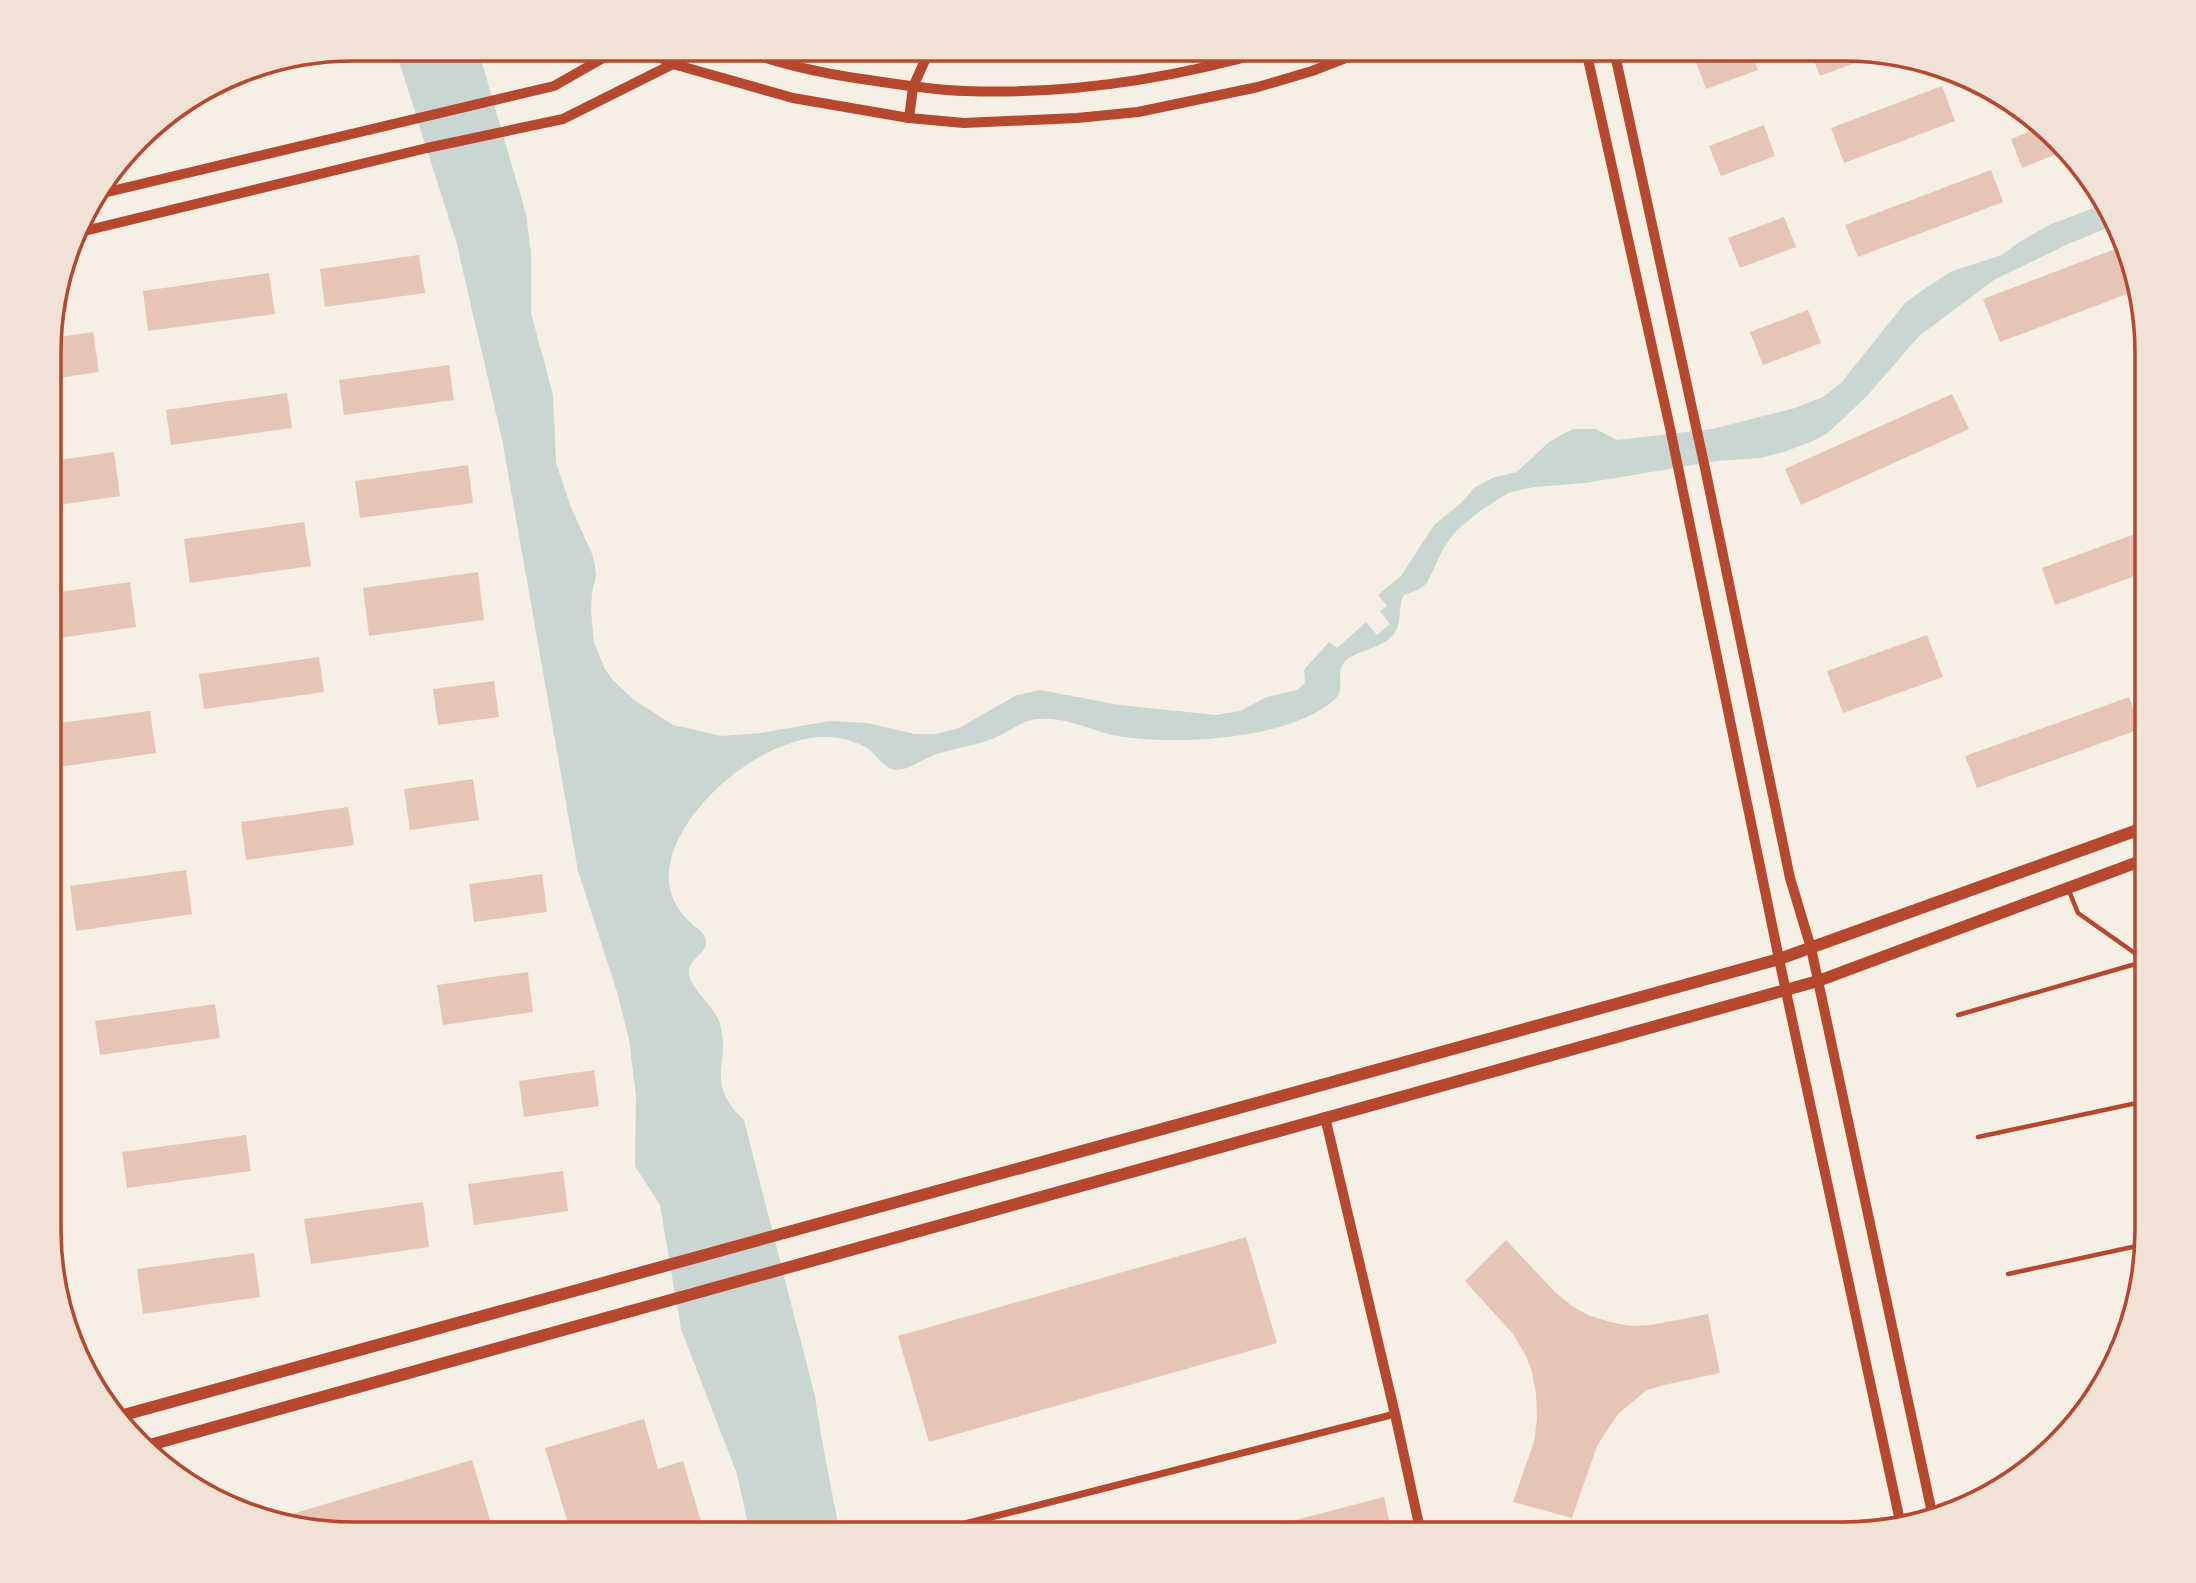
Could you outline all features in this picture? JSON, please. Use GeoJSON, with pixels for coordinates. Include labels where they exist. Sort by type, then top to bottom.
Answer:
{"type":"FeatureCollection","features":[{"type":"Feature","properties":{"kind":"main road"},"geometry":{"type":"LineString","coordinates":[[667,61],[793,98],[909,118],[964,123],[1110,116],[1138,112],[1258,87],[1338,61]]}},
{"type":"Feature","properties":{"kind":"main road"},"geometry":{"type":"LineString","coordinates":[[780,61],[847,77],[913,87],[966,91],[1107,85],[1228,61]]}},
{"type":"Feature","properties":{"kind":"main road"},"geometry":{"type":"LineString","coordinates":[[1588,61],[1670,428],[1779,959],[1898,1516]]}},
{"type":"Feature","properties":{"kind":"main road"},"geometry":{"type":"LineString","coordinates":[[1616,61],[1790,878],[1811,948],[1931,1508]]}},
{"type":"Feature","properties":{"kind":"main road"},"geometry":{"type":"LineString","coordinates":[[128,1414],[1779,959],[2135,831]]}},
{"type":"Feature","properties":{"kind":"main road"},"geometry":{"type":"LineString","coordinates":[[155,1443],[1818,981],[2135,863]]}},
{"type":"Feature","properties":{"kind":"street"},"geometry":{"type":"LineString","coordinates":[[110,191],[554,86],[598,61]]}},
{"type":"Feature","properties":{"kind":"street"},"geometry":{"type":"LineString","coordinates":[[88,230],[563,118],[673,64],[674,61]]}},
{"type":"Feature","properties":{"kind":"street"},"geometry":{"type":"LineString","coordinates":[[909,118],[913,87],[925,61]]}},
{"type":"Feature","properties":{"kind":"street"},"geometry":{"type":"LineString","coordinates":[[1325,1117],[1418,1522]]}},
{"type":"Feature","properties":{"kind":"street"},"geometry":{"type":"LineString","coordinates":[[972,1522],[1395,1414]]}},
{"type":"Feature","properties":{"kind":"lane"},"geometry":{"type":"LineString","coordinates":[[2068,888],[2078,913],[2135,953]]}},
{"type":"Feature","properties":{"kind":"lane"},"geometry":{"type":"LineString","coordinates":[[1958,1015],[2135,964]]}},
{"type":"Feature","properties":{"kind":"lane"},"geometry":{"type":"LineString","coordinates":[[1978,1137],[2135,1103]]}},
{"type":"Feature","properties":{"kind":"lane"},"geometry":{"type":"LineString","coordinates":[[2008,1274],[2134,1247]]}},
{"type":"Feature","properties":{"kind":"shaded area"},"geometry":{"type":"Polygon","coordinates":[[[399,61],[481,61],[526,214],[531,253],[531,313],[553,395],[556,463],[595,566],[591,610],[594,643],[605,669],[634,700],[673,725],[722,736],[761,733],[830,721],[867,723],[915,734],[935,734],[959,728],[1017,695],[1040,690],[1120,705],[1216,715],[1240,711],[1267,697],[1297,690],[1305,683],[1304,670],[1329,642],[1337,648],[1366,622],[1377,635],[1390,624],[1380,611],[1387,606],[1378,595],[1401,576],[1434,525],[1462,502],[1474,488],[1492,478],[1517,472],[1559,436],[1573,429],[1596,429],[1617,440],[1712,429],[1795,408],[1823,397],[1841,383],[1905,303],[1952,271],[2002,255],[2049,225],[2096,207],[2107,228],[1994,280],[1919,336],[1867,396],[1829,432],[1813,441],[1760,458],[1717,461],[1508,493],[1457,530],[1444,547],[1427,583],[1404,595],[1398,626],[1393,635],[1381,644],[1347,659],[1341,668],[1340,690],[1336,698],[1317,712],[1293,723],[1235,736],[1175,740],[1124,737],[1071,722],[1038,719],[1021,724],[987,741],[937,754],[899,770],[890,768],[866,747],[856,743],[838,738],[812,738],[785,745],[758,758],[731,776],[708,797],[689,821],[675,846],[669,871],[669,886],[681,912],[702,933],[706,941],[704,949],[690,967],[690,977],[692,984],[719,1021],[723,1049],[721,1083],[731,1106],[744,1120],[815,1397],[838,1522],[747,1522],[737,1474],[681,1329],[660,1205],[635,1166],[636,1096],[629,1039],[617,992],[578,871],[502,439],[456,241],[399,61]]]}},
{"type":"Feature","properties":{"kind":"building"},"geometry":{"type":"Polygon","coordinates":[[[1696,61],[1754,61],[1758,70],[1706,89],[1696,61]]]}},
{"type":"Feature","properties":{"kind":"building"},"geometry":{"type":"Polygon","coordinates":[[[1814,61],[1858,62],[1820,76],[1814,61]]]}},
{"type":"Feature","properties":{"kind":"building"},"geometry":{"type":"Polygon","coordinates":[[[1942,86],[1955,121],[1844,163],[1831,128],[1942,86]]]}},
{"type":"Feature","properties":{"kind":"building"},"geometry":{"type":"Polygon","coordinates":[[[1764,125],[1775,156],[1721,176],[1709,146],[1764,125]]]}},
{"type":"Feature","properties":{"kind":"building"},"geometry":{"type":"Polygon","coordinates":[[[2031,131],[2056,154],[2022,168],[2011,139],[2031,131]]]}},
{"type":"Feature","properties":{"kind":"building"},"geometry":{"type":"Polygon","coordinates":[[[1991,170],[2003,202],[1858,257],[1845,225],[1991,170]]]}},
{"type":"Feature","properties":{"kind":"building"},"geometry":{"type":"Polygon","coordinates":[[[1784,217],[1796,247],[1740,268],[1728,238],[1784,217]]]}},
{"type":"Feature","properties":{"kind":"building"},"geometry":{"type":"Polygon","coordinates":[[[2115,249],[2128,293],[2000,342],[1983,299],[2115,249]]]}},
{"type":"Feature","properties":{"kind":"building"},"geometry":{"type":"Polygon","coordinates":[[[419,255],[425,293],[325,307],[320,269],[419,255]]]}},
{"type":"Feature","properties":{"kind":"building"},"geometry":{"type":"Polygon","coordinates":[[[269,273],[275,314],[148,331],[143,291],[269,273]]]}},
{"type":"Feature","properties":{"kind":"building"},"geometry":{"type":"Polygon","coordinates":[[[1808,310],[1821,343],[1763,365],[1750,332],[1808,310]]]}},
{"type":"Feature","properties":{"kind":"building"},"geometry":{"type":"Polygon","coordinates":[[[93,332],[99,372],[61,378],[62,337],[93,332]]]}},
{"type":"Feature","properties":{"kind":"building"},"geometry":{"type":"Polygon","coordinates":[[[449,365],[454,400],[344,415],[339,380],[449,365]]]}},
{"type":"Feature","properties":{"kind":"building"},"geometry":{"type":"Polygon","coordinates":[[[287,393],[292,428],[171,445],[166,410],[287,393]]]}},
{"type":"Feature","properties":{"kind":"building"},"geometry":{"type":"Polygon","coordinates":[[[1952,394],[1969,429],[1801,505],[1785,469],[1952,394]]]}},
{"type":"Feature","properties":{"kind":"building"},"geometry":{"type":"Polygon","coordinates":[[[114,452],[120,496],[61,505],[61,460],[114,452]]]}},
{"type":"Feature","properties":{"kind":"building"},"geometry":{"type":"Polygon","coordinates":[[[468,465],[473,503],[360,518],[355,481],[468,465]]]}},
{"type":"Feature","properties":{"kind":"building"},"geometry":{"type":"Polygon","coordinates":[[[304,522],[311,566],[190,583],[184,539],[304,522]]]}},
{"type":"Feature","properties":{"kind":"building"},"geometry":{"type":"Polygon","coordinates":[[[2135,534],[2135,576],[2055,605],[2042,568],[2135,534]]]}},
{"type":"Feature","properties":{"kind":"building"},"geometry":{"type":"Polygon","coordinates":[[[478,572],[484,620],[369,636],[363,588],[478,572]]]}},
{"type":"Feature","properties":{"kind":"building"},"geometry":{"type":"Polygon","coordinates":[[[130,582],[136,627],[61,638],[61,592],[130,582]]]}},
{"type":"Feature","properties":{"kind":"building"},"geometry":{"type":"Polygon","coordinates":[[[1927,635],[1943,677],[1843,713],[1827,671],[1927,635]]]}},
{"type":"Feature","properties":{"kind":"building"},"geometry":{"type":"Polygon","coordinates":[[[319,657],[324,692],[204,709],[199,674],[319,657]]]}},
{"type":"Feature","properties":{"kind":"building"},"geometry":{"type":"Polygon","coordinates":[[[494,681],[499,717],[438,725],[433,689],[494,681]]]}},
{"type":"Feature","properties":{"kind":"building"},"geometry":{"type":"Polygon","coordinates":[[[2129,697],[2135,714],[2135,731],[1977,788],[1965,756],[2129,697]]]}},
{"type":"Feature","properties":{"kind":"building"},"geometry":{"type":"Polygon","coordinates":[[[150,711],[156,753],[61,767],[61,723],[150,711]]]}},
{"type":"Feature","properties":{"kind":"building"},"geometry":{"type":"Polygon","coordinates":[[[473,779],[479,820],[410,830],[404,789],[473,779]]]}},
{"type":"Feature","properties":{"kind":"building"},"geometry":{"type":"Polygon","coordinates":[[[348,807],[354,845],[246,860],[241,822],[348,807]]]}},
{"type":"Feature","properties":{"kind":"building"},"geometry":{"type":"Polygon","coordinates":[[[186,870],[192,914],[76,931],[70,886],[186,870]]]}},
{"type":"Feature","properties":{"kind":"building"},"geometry":{"type":"Polygon","coordinates":[[[542,874],[547,912],[474,922],[469,884],[542,874]]]}},
{"type":"Feature","properties":{"kind":"building"},"geometry":{"type":"Polygon","coordinates":[[[528,972],[533,1012],[443,1025],[437,985],[528,972]]]}},
{"type":"Feature","properties":{"kind":"building"},"geometry":{"type":"Polygon","coordinates":[[[215,1004],[220,1038],[100,1055],[95,1021],[215,1004]]]}},
{"type":"Feature","properties":{"kind":"building"},"geometry":{"type":"Polygon","coordinates":[[[594,1070],[599,1106],[524,1117],[519,1081],[594,1070]]]}},
{"type":"Feature","properties":{"kind":"building"},"geometry":{"type":"Polygon","coordinates":[[[246,1135],[251,1171],[127,1188],[122,1152],[246,1135]]]}},
{"type":"Feature","properties":{"kind":"building"},"geometry":{"type":"Polygon","coordinates":[[[563,1171],[568,1211],[474,1225],[468,1184],[563,1171]]]}},
{"type":"Feature","properties":{"kind":"building"},"geometry":{"type":"Polygon","coordinates":[[[423,1202],[429,1247],[311,1264],[304,1219],[423,1202]]]}},
{"type":"Feature","properties":{"kind":"building"},"geometry":{"type":"Polygon","coordinates":[[[1246,1237],[1277,1343],[929,1442],[898,1336],[1246,1237]]]}},
{"type":"Feature","properties":{"kind":"building"},"geometry":{"type":"Polygon","coordinates":[[[1506,1240],[1555,1292],[1588,1315],[1631,1326],[1708,1314],[1720,1373],[1647,1390],[1618,1414],[1597,1446],[1572,1518],[1513,1502],[1534,1442],[1537,1419],[1532,1372],[1513,1334],[1465,1281],[1506,1240]]]}},
{"type":"Feature","properties":{"kind":"building"},"geometry":{"type":"Polygon","coordinates":[[[254,1253],[260,1297],[143,1314],[137,1269],[254,1253]]]}},
{"type":"Feature","properties":{"kind":"building"},"geometry":{"type":"Polygon","coordinates":[[[644,1419],[658,1469],[683,1461],[701,1522],[568,1522],[545,1448],[644,1419]]]}},
{"type":"Feature","properties":{"kind":"building"},"geometry":{"type":"Polygon","coordinates":[[[472,1460],[491,1522],[353,1522],[290,1515],[472,1460]]]}},
{"type":"Feature","properties":{"kind":"building"},"geometry":{"type":"Polygon","coordinates":[[[1384,1497],[1389,1522],[1287,1522],[1384,1497]]]}}]}
